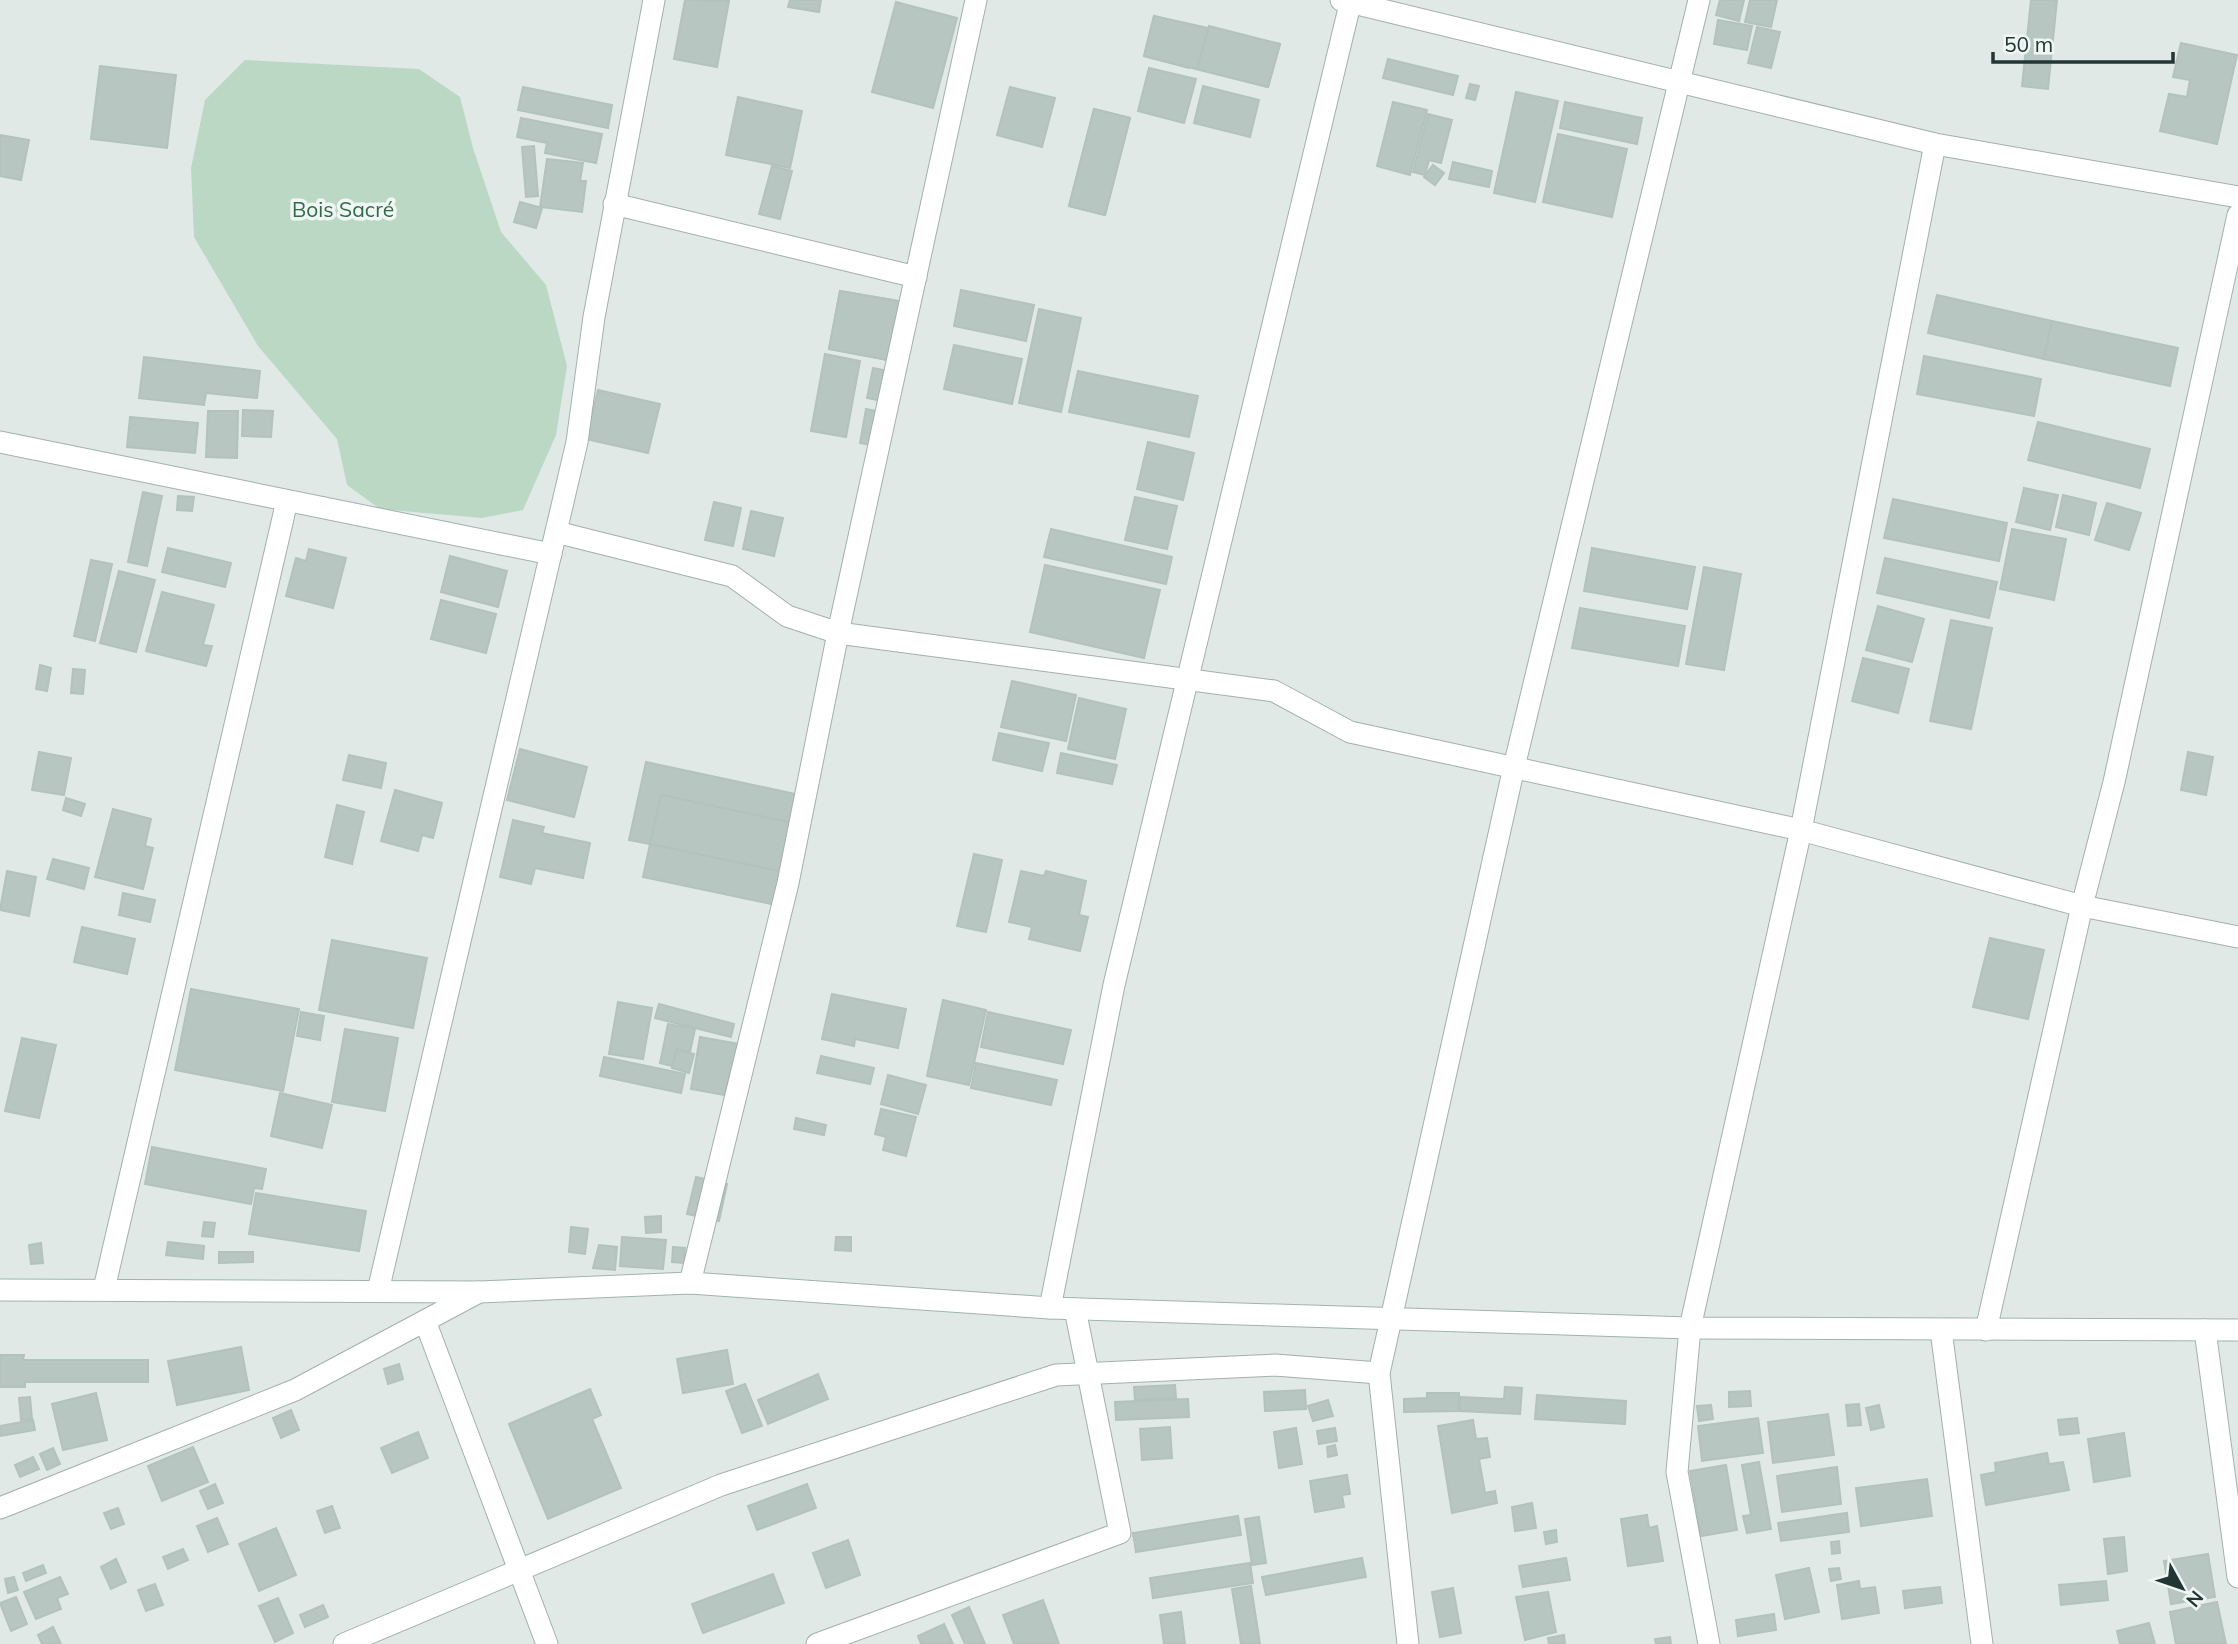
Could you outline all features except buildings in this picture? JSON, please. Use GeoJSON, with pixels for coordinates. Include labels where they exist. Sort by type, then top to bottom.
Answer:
{"type":"FeatureCollection","features":[{"type":"Feature","properties":{"kind":"street"},"geometry":{"type":"LineString","coordinates":[[378,1290],[578,442],[614,204],[654,0]]}},
{"type":"Feature","properties":{"kind":"street"},"geometry":{"type":"LineString","coordinates":[[690,1283],[788,883],[838,633],[976,0]]}},
{"type":"Feature","properties":{"kind":"street"},"geometry":{"type":"LineString","coordinates":[[1408,1644],[1379,1373],[1514,766],[1699,0]]}},
{"type":"Feature","properties":{"kind":"street"},"geometry":{"type":"LineString","coordinates":[[1050,1308],[1114,985],[1348,1],[1935,144],[2238,197]]}},
{"type":"Feature","properties":{"kind":"street"},"geometry":{"type":"LineString","coordinates":[[1709,1644],[1677,1472],[1690,1328],[1801,830],[1935,144]]}},
{"type":"Feature","properties":{"kind":"street"},"geometry":{"type":"LineString","coordinates":[[614,204],[916,277]]}},
{"type":"Feature","properties":{"kind":"street"},"geometry":{"type":"LineString","coordinates":[[1986,1330],[2082,906],[2114,782],[2238,215]]}},
{"type":"Feature","properties":{"kind":"street"},"geometry":{"type":"LineString","coordinates":[[0,442],[551,554]]}},
{"type":"Feature","properties":{"kind":"street"},"geometry":{"type":"LineString","coordinates":[[104,1289],[287,501]]}},
{"type":"Feature","properties":{"kind":"street"},"geometry":{"type":"LineString","coordinates":[[556,532],[732,576],[787,616],[838,633],[1275,691],[1350,732],[1801,830],[2082,906],[2238,937]]}},
{"type":"Feature","properties":{"kind":"street"},"geometry":{"type":"LineString","coordinates":[[0,1290],[479,1292],[690,1283],[1050,1308],[1690,1328],[2238,1330]]}},
{"type":"Feature","properties":{"kind":"street"},"geometry":{"type":"LineString","coordinates":[[0,1508],[295,1390],[479,1292]]}},
{"type":"Feature","properties":{"kind":"street"},"geometry":{"type":"LineString","coordinates":[[817,1644],[1120,1533],[1074,1309]]}},
{"type":"Feature","properties":{"kind":"street"},"geometry":{"type":"LineString","coordinates":[[425,1321],[547,1644]]}},
{"type":"Feature","properties":{"kind":"street"},"geometry":{"type":"LineString","coordinates":[[1941,1330],[1982,1644]]}},
{"type":"Feature","properties":{"kind":"street"},"geometry":{"type":"LineString","coordinates":[[2205,1330],[2238,1577]]}},
{"type":"Feature","properties":{"kind":"street"},"geometry":{"type":"LineString","coordinates":[[344,1644],[721,1485],[1056,1375],[1275,1365],[1379,1373]]}},
{"type":"Feature","properties":{"kind":"green space","name":"Bois Sacré"},"geometry":{"type":"Polygon","coordinates":[[[245,60],[419,69],[460,97],[473,148],[501,232],[546,285],[567,366],[556,435],[523,510],[482,518],[380,509],[347,485],[337,439],[258,346],[194,237],[191,168],[205,100],[245,60]]]}}]}
